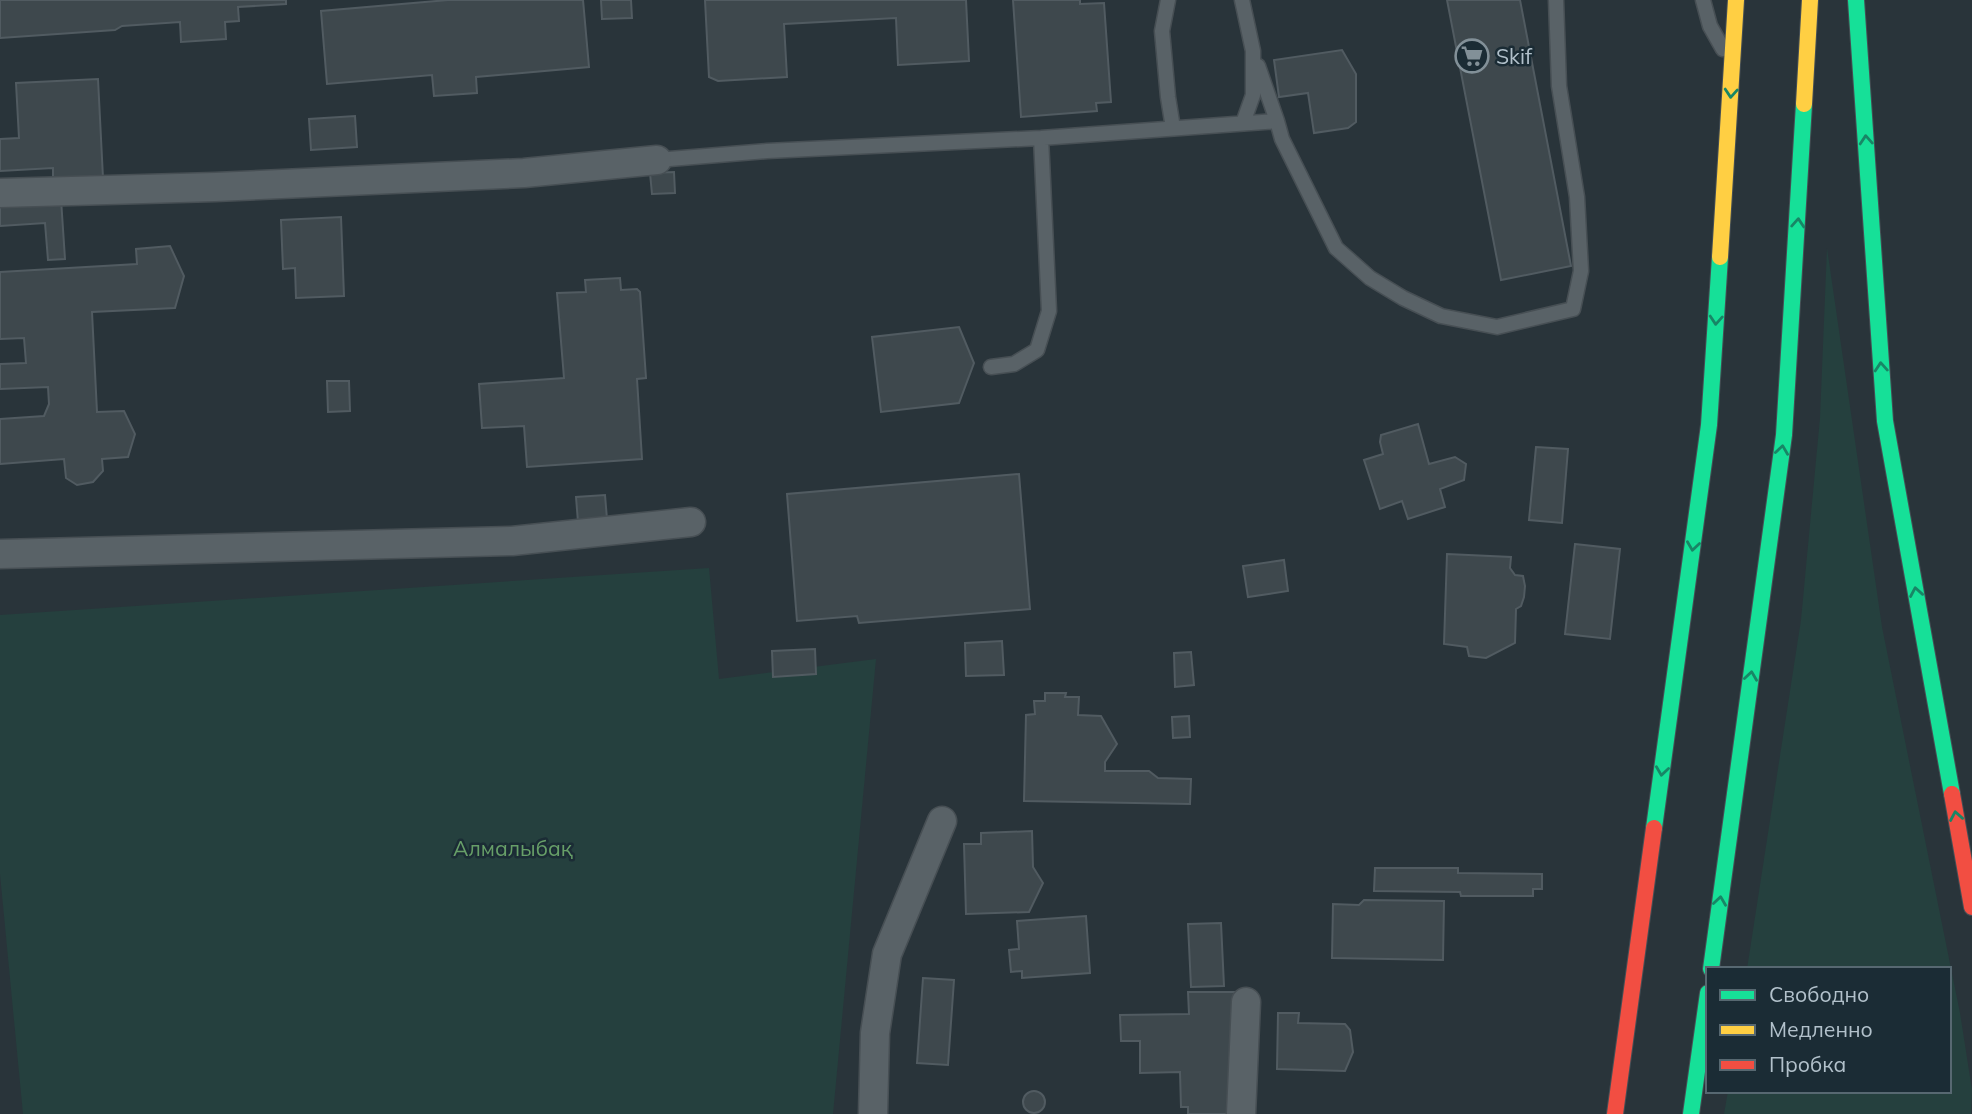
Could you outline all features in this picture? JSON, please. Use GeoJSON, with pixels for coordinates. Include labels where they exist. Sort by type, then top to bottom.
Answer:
{"type":"FeatureCollection","features":[{"type":"Feature","properties":{"kind":"highway"},"geometry":{"type":"LineString","coordinates":[[1616,1112],[1709,425],[1736,0]]}},
{"type":"Feature","properties":{"kind":"highway"},"geometry":{"type":"LineString","coordinates":[[1711,967],[1784,435],[1810,0]]}},
{"type":"Feature","properties":{"kind":"highway"},"geometry":{"type":"LineString","coordinates":[[1856,0],[1885,421],[1972,907]]}},
{"type":"Feature","properties":{"kind":"highway"},"geometry":{"type":"LineString","coordinates":[[1691,1114],[1706,1007]]}},
{"type":"Feature","properties":{"kind":"street"},"geometry":{"type":"LineString","coordinates":[[0,193],[215,187],[524,173],[657,160]]}},
{"type":"Feature","properties":{"kind":"street"},"geometry":{"type":"LineString","coordinates":[[0,554],[512,541],[691,522]]}},
{"type":"Feature","properties":{"kind":"street"},"geometry":{"type":"LineString","coordinates":[[873,1114],[875,1033],[887,954],[942,821]]}},
{"type":"Feature","properties":{"kind":"street"},"geometry":{"type":"LineString","coordinates":[[1241,1114],[1246,1002]]}},
{"type":"Feature","properties":{"kind":"lane"},"geometry":{"type":"LineString","coordinates":[[1168,0],[1162,31],[1173,128]]}},
{"type":"Feature","properties":{"kind":"lane"},"geometry":{"type":"LineString","coordinates":[[1242,0],[1253,51],[1282,139],[1336,248],[1370,278],[1403,298],[1441,316],[1497,327],[1573,309],[1581,271],[1578,209],[1559,86],[1556,0]]}},
{"type":"Feature","properties":{"kind":"lane"},"geometry":{"type":"LineString","coordinates":[[1703,0],[1710,26],[1733,65]]}},
{"type":"Feature","properties":{"kind":"lane"},"geometry":{"type":"LineString","coordinates":[[1242,123],[1254,95],[1253,51]]}},
{"type":"Feature","properties":{"kind":"lane"},"geometry":{"type":"LineString","coordinates":[[657,160],[767,151],[1041,138],[1277,121]]}},
{"type":"Feature","properties":{"kind":"lane"},"geometry":{"type":"LineString","coordinates":[[991,367],[1014,364],[1037,350],[1049,311],[1041,138]]}},
{"type":"Feature","properties":{"kind":"green space"},"geometry":{"type":"Polygon","coordinates":[[[1827,248],[1882,627],[1951,967],[1747,967],[1801,620],[1820,418],[1827,248]]]}},
{"type":"Feature","properties":{"kind":"green space","name":"Алмалыбақ"},"geometry":{"type":"Polygon","coordinates":[[[709,568],[719,679],[876,659],[833,1114],[23,1114],[0,874],[0,615],[709,568]]]}},
{"type":"Feature","properties":{"kind":"green space"},"geometry":{"type":"Polygon","coordinates":[[[1951,968],[1972,1090],[1971,1114],[1724,1114],[1728,1093],[1951,1093],[1951,968]]]}},
{"type":"Feature","properties":{"kind":"building"},"geometry":{"type":"Polygon","coordinates":[[[0,0],[286,0],[286,4],[238,7],[239,21],[225,22],[226,39],[181,42],[180,22],[122,26],[115,30],[0,38],[0,0]]]}},
{"type":"Feature","properties":{"kind":"building"},"geometry":{"type":"Polygon","coordinates":[[[448,0],[583,0],[589,67],[476,77],[477,93],[434,96],[432,75],[327,84],[321,11],[448,0]]]}},
{"type":"Feature","properties":{"kind":"building"},"geometry":{"type":"Polygon","coordinates":[[[601,0],[631,0],[632,18],[602,19],[601,0]]]}},
{"type":"Feature","properties":{"kind":"building"},"geometry":{"type":"Polygon","coordinates":[[[705,0],[966,0],[969,61],[898,65],[896,18],[784,24],[787,77],[718,81],[709,77],[705,0]]]}},
{"type":"Feature","properties":{"kind":"building"},"geometry":{"type":"Polygon","coordinates":[[[1013,0],[1080,0],[1080,4],[1104,3],[1111,102],[1096,103],[1097,111],[1021,117],[1013,0]]]}},
{"type":"Feature","properties":{"kind":"building"},"geometry":{"type":"Polygon","coordinates":[[[1447,0],[1520,0],[1571,266],[1501,280],[1447,0]]]}},
{"type":"Feature","properties":{"kind":"building"},"geometry":{"type":"Polygon","coordinates":[[[1342,50],[1356,74],[1356,122],[1348,128],[1314,133],[1308,93],[1279,97],[1274,60],[1342,50]]]}},
{"type":"Feature","properties":{"kind":"building"},"geometry":{"type":"Polygon","coordinates":[[[98,79],[103,178],[53,180],[53,168],[0,171],[0,139],[19,138],[16,83],[98,79]]]}},
{"type":"Feature","properties":{"kind":"building"},"geometry":{"type":"Polygon","coordinates":[[[355,116],[357,147],[311,150],[309,119],[355,116]]]}},
{"type":"Feature","properties":{"kind":"building"},"geometry":{"type":"Polygon","coordinates":[[[674,172],[675,193],[652,194],[650,173],[674,172]]]}},
{"type":"Feature","properties":{"kind":"building"},"geometry":{"type":"Polygon","coordinates":[[[61,199],[65,259],[48,260],[45,223],[0,226],[0,203],[61,199]]]}},
{"type":"Feature","properties":{"kind":"building"},"geometry":{"type":"Polygon","coordinates":[[[341,217],[344,296],[296,298],[295,268],[283,269],[281,220],[341,217]]]}},
{"type":"Feature","properties":{"kind":"building"},"geometry":{"type":"Polygon","coordinates":[[[170,246],[184,276],[175,308],[92,312],[97,412],[124,411],[135,434],[128,457],[102,459],[103,471],[93,482],[77,485],[66,478],[64,459],[0,464],[0,419],[44,416],[49,404],[48,387],[0,389],[0,364],[26,363],[24,338],[0,339],[0,272],[137,264],[136,249],[170,246]]]}},
{"type":"Feature","properties":{"kind":"building"},"geometry":{"type":"Polygon","coordinates":[[[620,278],[621,290],[637,289],[640,292],[646,378],[637,379],[642,459],[527,467],[524,426],[482,428],[479,384],[564,378],[557,293],[586,292],[585,280],[620,278]]]}},
{"type":"Feature","properties":{"kind":"building"},"geometry":{"type":"Polygon","coordinates":[[[959,327],[974,363],[959,403],[881,412],[872,337],[959,327]]]}},
{"type":"Feature","properties":{"kind":"building"},"geometry":{"type":"Polygon","coordinates":[[[327,381],[349,381],[350,411],[328,412],[327,381]]]}},
{"type":"Feature","properties":{"kind":"building"},"geometry":{"type":"Polygon","coordinates":[[[1418,424],[1429,464],[1455,457],[1466,464],[1464,480],[1440,489],[1445,507],[1408,519],[1402,501],[1380,509],[1364,460],[1383,454],[1381,435],[1418,424]]]}},
{"type":"Feature","properties":{"kind":"building"},"geometry":{"type":"Polygon","coordinates":[[[1536,447],[1568,449],[1562,523],[1529,520],[1536,447]]]}},
{"type":"Feature","properties":{"kind":"building"},"geometry":{"type":"Polygon","coordinates":[[[1019,474],[1030,609],[859,623],[857,616],[797,621],[787,494],[1019,474]]]}},
{"type":"Feature","properties":{"kind":"building"},"geometry":{"type":"Polygon","coordinates":[[[605,495],[607,519],[578,522],[576,497],[605,495]]]}},
{"type":"Feature","properties":{"kind":"building"},"geometry":{"type":"Polygon","coordinates":[[[1575,544],[1620,549],[1610,639],[1565,634],[1575,544]]]}},
{"type":"Feature","properties":{"kind":"building"},"geometry":{"type":"Polygon","coordinates":[[[1447,554],[1511,557],[1510,568],[1515,575],[1523,576],[1525,586],[1521,606],[1516,609],[1515,643],[1486,658],[1469,656],[1467,647],[1444,644],[1447,554]]]}},
{"type":"Feature","properties":{"kind":"building"},"geometry":{"type":"Polygon","coordinates":[[[1284,560],[1288,591],[1248,597],[1243,566],[1284,560]]]}},
{"type":"Feature","properties":{"kind":"building"},"geometry":{"type":"Polygon","coordinates":[[[1002,641],[1004,675],[966,676],[965,643],[1002,641]]]}},
{"type":"Feature","properties":{"kind":"building"},"geometry":{"type":"Polygon","coordinates":[[[815,649],[816,674],[773,677],[772,651],[815,649]]]}},
{"type":"Feature","properties":{"kind":"building"},"geometry":{"type":"Polygon","coordinates":[[[1191,652],[1194,685],[1175,687],[1174,653],[1191,652]]]}},
{"type":"Feature","properties":{"kind":"building"},"geometry":{"type":"Polygon","coordinates":[[[1045,693],[1066,693],[1065,697],[1079,697],[1078,715],[1101,716],[1117,744],[1105,762],[1105,771],[1149,771],[1158,778],[1191,779],[1190,804],[1024,801],[1026,715],[1035,714],[1034,701],[1045,701],[1045,693]]]}},
{"type":"Feature","properties":{"kind":"building"},"geometry":{"type":"Polygon","coordinates":[[[1189,716],[1190,737],[1173,738],[1172,717],[1189,716]]]}},
{"type":"Feature","properties":{"kind":"building"},"geometry":{"type":"Polygon","coordinates":[[[1032,831],[1033,867],[1043,883],[1029,912],[966,914],[964,844],[981,844],[981,833],[1032,831]]]}},
{"type":"Feature","properties":{"kind":"building"},"geometry":{"type":"Polygon","coordinates":[[[1375,868],[1458,868],[1458,873],[1542,874],[1542,889],[1533,889],[1533,896],[1461,896],[1460,892],[1374,891],[1375,868]]]}},
{"type":"Feature","properties":{"kind":"building"},"geometry":{"type":"Polygon","coordinates":[[[1364,900],[1444,901],[1443,960],[1332,958],[1333,904],[1359,905],[1364,900]]]}},
{"type":"Feature","properties":{"kind":"building"},"geometry":{"type":"Polygon","coordinates":[[[1086,916],[1090,973],[1022,978],[1022,971],[1011,972],[1009,950],[1019,949],[1017,921],[1086,916]]]}},
{"type":"Feature","properties":{"kind":"building"},"geometry":{"type":"Polygon","coordinates":[[[1221,923],[1224,986],[1191,987],[1188,924],[1221,923]]]}},
{"type":"Feature","properties":{"kind":"building"},"geometry":{"type":"Polygon","coordinates":[[[923,978],[954,980],[948,1065],[917,1063],[923,978]]]}},
{"type":"Feature","properties":{"kind":"building"},"geometry":{"type":"Polygon","coordinates":[[[1188,992],[1235,992],[1236,1069],[1233,1114],[1188,1114],[1188,1107],[1181,1107],[1180,1072],[1140,1073],[1140,1041],[1121,1041],[1120,1015],[1189,1014],[1188,992]]]}},
{"type":"Feature","properties":{"kind":"building"},"geometry":{"type":"Polygon","coordinates":[[[1278,1013],[1299,1013],[1298,1023],[1345,1024],[1350,1030],[1353,1052],[1345,1071],[1277,1069],[1278,1013]]]}},
{"type":"Feature","properties":{"kind":"building"},"geometry":{"type":"Polygon","coordinates":[[[1034,1091],[1042,1094],[1045,1102],[1042,1110],[1034,1113],[1026,1110],[1023,1102],[1026,1094],[1034,1091]]]}},
{"type":"Feature","properties":{"kind":"traffic: fast"},"geometry":{"type":"LineString","coordinates":[[1856,0],[1885,421],[1952,794]]}},
{"type":"Feature","properties":{"kind":"traffic: fast"},"geometry":{"type":"LineString","coordinates":[[1711,967],[1784,435],[1804,104]]}},
{"type":"Feature","properties":{"kind":"traffic: fast"},"geometry":{"type":"LineString","coordinates":[[1654,828],[1709,425],[1720,257]]}},
{"type":"Feature","properties":{"kind":"traffic: fast"},"geometry":{"type":"LineString","coordinates":[[1691,1114],[1706,1007]]}},
{"type":"Feature","properties":{"kind":"traffic: slow"},"geometry":{"type":"LineString","coordinates":[[1720,257],[1736,0]]}},
{"type":"Feature","properties":{"kind":"traffic: slow"},"geometry":{"type":"LineString","coordinates":[[1804,104],[1810,0]]}},
{"type":"Feature","properties":{"kind":"traffic: jam"},"geometry":{"type":"LineString","coordinates":[[1952,794],[1972,907]]}},
{"type":"Feature","properties":{"kind":"traffic: jam"},"geometry":{"type":"LineString","coordinates":[[1615,1114],[1654,828]]}},
{"type":"Feature","properties":{"kind":"place","name":"Skif"},"geometry":{"type":"Point","coordinates":[1472,56]}}]}
